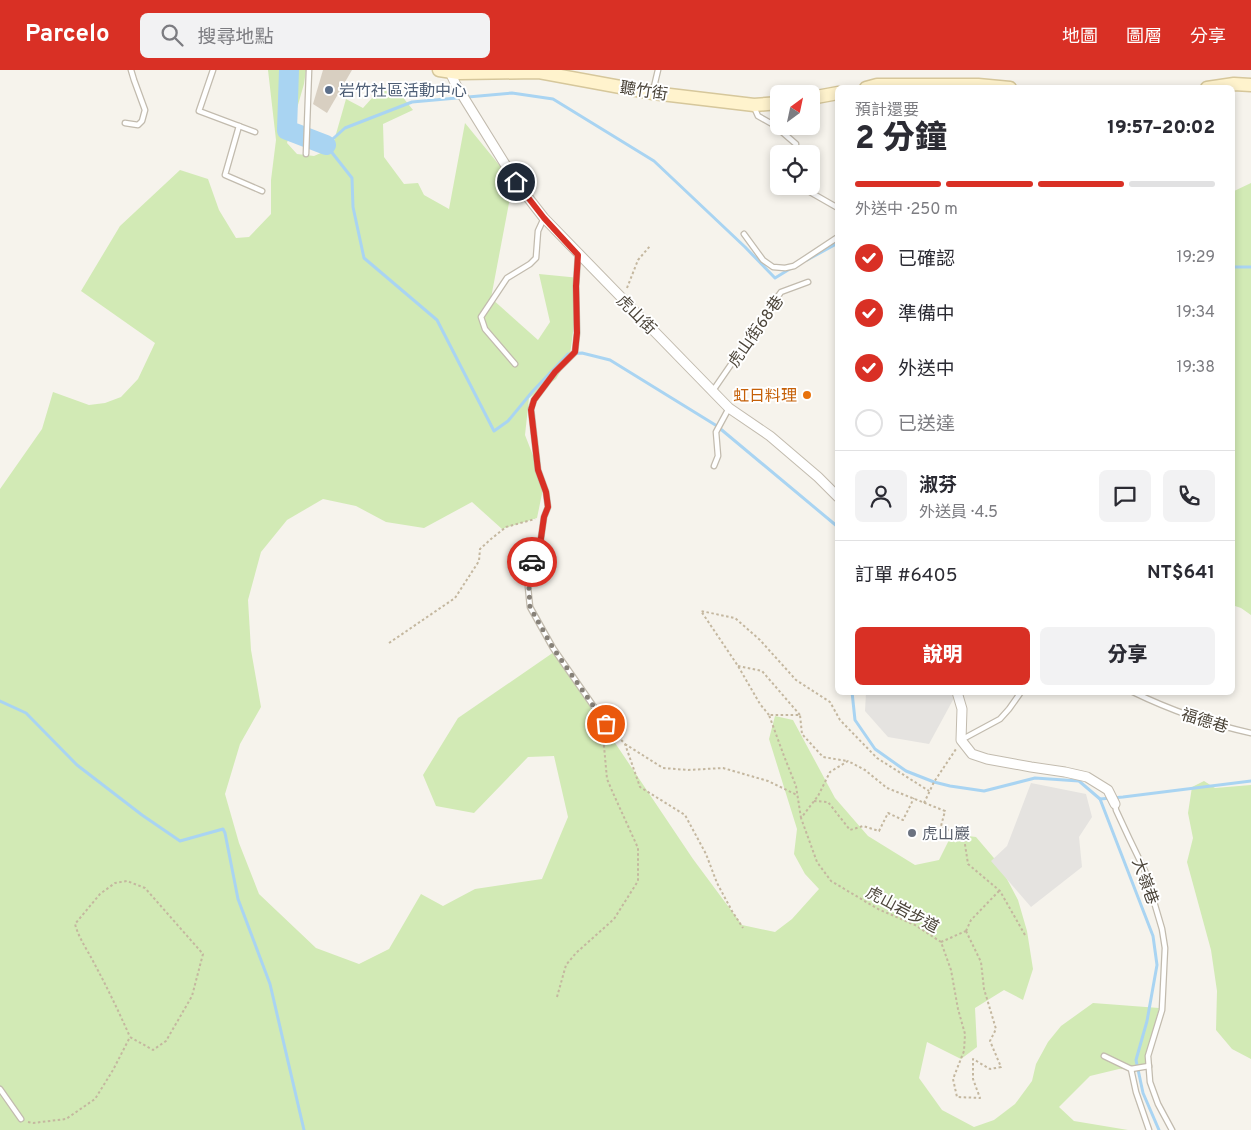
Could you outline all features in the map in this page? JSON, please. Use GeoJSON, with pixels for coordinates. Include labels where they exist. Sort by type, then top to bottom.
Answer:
{"type":"FeatureCollection","features":[{"type":"Feature","properties":{"kind":"street","name":"聽竹街"},"geometry":{"type":"LineString","coordinates":[[453,74],[539,72],[653,93],[754,106],[770,104]]}},
{"type":"Feature","properties":{"kind":"street","name":"虎山街"},"geometry":{"type":"LineString","coordinates":[[453,74],[467,104],[516,182],[544,218],[622,300],[689,366],[712,392],[729,408],[770,436],[835,494]]}},
{"type":"Feature","properties":{"kind":"street"},"geometry":{"type":"LineString","coordinates":[[928,85],[986,85]]}},
{"type":"Feature","properties":{"kind":"street"},"geometry":{"type":"LineString","coordinates":[[1227,85],[1251,85]]}},
{"type":"Feature","properties":{"kind":"street"},"geometry":{"type":"LineString","coordinates":[[820,96],[835,94]]}},
{"type":"Feature","properties":{"kind":"street"},"geometry":{"type":"LineString","coordinates":[[958,695],[962,709],[961,740]]}},
{"type":"Feature","properties":{"kind":"street","name":"大嶺巷"},"geometry":{"type":"LineString","coordinates":[[961,740],[972,754],[987,759],[1087,777],[1108,790],[1115,804]]}},
{"type":"Feature","properties":{"kind":"lane"},"geometry":{"type":"LineString","coordinates":[[125,123],[138,125],[142,121],[145,110],[132,70]]}},
{"type":"Feature","properties":{"kind":"lane"},"geometry":{"type":"LineString","coordinates":[[212,70],[199,111],[255,132]]}},
{"type":"Feature","properties":{"kind":"lane"},"geometry":{"type":"LineString","coordinates":[[306,154],[309,70]]}},
{"type":"Feature","properties":{"kind":"lane"},"geometry":{"type":"LineString","coordinates":[[653,93],[658,70]]}},
{"type":"Feature","properties":{"kind":"lane"},"geometry":{"type":"LineString","coordinates":[[754,106],[758,116],[774,125],[796,145]]}},
{"type":"Feature","properties":{"kind":"lane"},"geometry":{"type":"LineString","coordinates":[[238,126],[225,175],[262,191]]}},
{"type":"Feature","properties":{"kind":"lane"},"geometry":{"type":"LineString","coordinates":[[815,195],[835,206]]}},
{"type":"Feature","properties":{"kind":"lane"},"geometry":{"type":"LineString","coordinates":[[514,364],[485,329],[481,317],[507,278],[530,264],[536,258],[538,231],[544,218]]}},
{"type":"Feature","properties":{"kind":"lane"},"geometry":{"type":"LineString","coordinates":[[744,234],[763,260],[773,267],[785,268],[794,266],[835,239]]}},
{"type":"Feature","properties":{"kind":"lane"},"geometry":{"type":"LineString","coordinates":[[578,255],[575,352],[555,372],[534,400],[531,410],[538,470],[546,492],[548,507],[544,517],[540,545],[528,572],[530,607],[553,648],[606,724]]}},
{"type":"Feature","properties":{"kind":"lane","name":"虎山街68巷"},"geometry":{"type":"LineString","coordinates":[[712,392],[780,292],[808,282]]}},
{"type":"Feature","properties":{"kind":"lane"},"geometry":{"type":"LineString","coordinates":[[714,466],[718,456],[716,432],[729,408]]}},
{"type":"Feature","properties":{"kind":"lane"},"geometry":{"type":"LineString","coordinates":[[961,740],[1000,719],[1019,695]]}},
{"type":"Feature","properties":{"kind":"lane","name":"福德巷"},"geometry":{"type":"LineString","coordinates":[[1140,695],[1184,714],[1251,733]]}},
{"type":"Feature","properties":{"kind":"lane","name":"大嶺巷"},"geometry":{"type":"LineString","coordinates":[[1115,804],[1116,810],[1145,871],[1166,948],[1162,1010],[1148,1056],[1150,1082],[1158,1104],[1172,1130]]}},
{"type":"Feature","properties":{"kind":"lane"},"geometry":{"type":"LineString","coordinates":[[1104,1056],[1131,1069],[1149,1066]]}},
{"type":"Feature","properties":{"kind":"lane"},"geometry":{"type":"LineString","coordinates":[[1131,1069],[1136,1092],[1149,1130]]}},
{"type":"Feature","properties":{"kind":"lane"},"geometry":{"type":"LineString","coordinates":[[0,1089],[21,1119]]}},
{"type":"Feature","properties":{"kind":"path"},"geometry":{"type":"LineString","coordinates":[[622,300],[638,260],[650,246]]}},
{"type":"Feature","properties":{"kind":"path"},"geometry":{"type":"LineString","coordinates":[[389,643],[455,598],[479,561],[480,549],[491,539],[506,527],[544,517]]}},
{"type":"Feature","properties":{"kind":"path","name":"虎山岩步道"},"geometry":{"type":"LineString","coordinates":[[930,791],[877,758],[840,720],[830,702],[796,680],[760,640],[735,618],[701,611],[738,666],[760,704],[770,716],[796,786],[800,818],[816,862],[831,881],[878,909],[915,925],[941,942],[951,970],[965,1034],[964,1051],[952,1078],[957,1097],[980,1098],[973,1079],[973,1059],[990,1069],[1001,1067],[990,1041],[996,1029],[984,988],[981,962],[966,931]]}},
{"type":"Feature","properties":{"kind":"path"},"geometry":{"type":"LineString","coordinates":[[738,666],[762,672],[800,714],[802,734],[823,756],[848,761],[865,770],[887,788],[945,811],[941,826],[964,838],[968,864],[1000,890],[1025,935]]}},
{"type":"Feature","properties":{"kind":"path"},"geometry":{"type":"LineString","coordinates":[[770,716],[800,714]]}},
{"type":"Feature","properties":{"kind":"path"},"geometry":{"type":"LineString","coordinates":[[606,724],[624,744],[663,768],[688,770],[723,768],[768,781],[797,794]]}},
{"type":"Feature","properties":{"kind":"path"},"geometry":{"type":"LineString","coordinates":[[557,997],[566,965],[576,953],[614,919],[638,881],[638,848],[607,779],[604,746],[606,724]]}},
{"type":"Feature","properties":{"kind":"path"},"geometry":{"type":"LineString","coordinates":[[924,803],[961,740]]}},
{"type":"Feature","properties":{"kind":"path"},"geometry":{"type":"LineString","coordinates":[[624,744],[640,787],[685,816],[706,854],[717,883],[732,911],[744,928]]}},
{"type":"Feature","properties":{"kind":"path"},"geometry":{"type":"LineString","coordinates":[[800,818],[818,796],[830,772],[848,761]]}},
{"type":"Feature","properties":{"kind":"path"},"geometry":{"type":"LineString","coordinates":[[814,801],[828,802],[850,830],[862,826],[879,831],[888,813],[903,820],[914,798]]}},
{"type":"Feature","properties":{"kind":"path"},"geometry":{"type":"LineString","coordinates":[[127,881],[145,888],[203,954],[192,996],[166,1041],[153,1050],[130,1037],[116,1004],[78,934],[75,924],[100,894],[116,883],[127,881]]}},
{"type":"Feature","properties":{"kind":"path"},"geometry":{"type":"LineString","coordinates":[[941,942],[966,931],[971,920],[1000,890]]}},
{"type":"Feature","properties":{"kind":"path"},"geometry":{"type":"LineString","coordinates":[[21,1119],[33,1123],[66,1119],[95,1099],[130,1037]]}},
{"type":"Feature","properties":{"kind":"green space"},"geometry":{"type":"Polygon","coordinates":[[[268,70],[306,70],[304,84],[287,143],[297,154],[314,156],[332,148],[346,99],[363,108],[381,88],[401,95],[413,110],[383,124],[384,157],[404,184],[418,183],[424,195],[449,209],[465,123],[513,182],[491,298],[538,340],[550,322],[539,274],[580,278],[570,355],[556,379],[529,398],[525,435],[544,484],[537,518],[502,529],[472,502],[424,528],[386,522],[356,506],[323,499],[287,520],[261,552],[248,600],[251,650],[261,707],[240,744],[225,794],[239,843],[259,894],[316,948],[359,964],[389,949],[421,894],[443,906],[475,889],[542,879],[568,817],[554,756],[528,757],[474,813],[436,806],[423,775],[458,718],[554,652],[693,859],[742,925],[775,932],[792,919],[819,889],[805,874],[794,854],[797,829],[769,739],[775,716],[793,720],[835,798],[868,836],[915,865],[939,860],[952,834],[976,837],[999,864],[1018,900],[1027,931],[1033,969],[1023,1000],[1004,990],[975,1008],[977,1047],[961,1059],[927,1042],[919,1078],[942,1110],[974,1127],[994,1120],[1015,1104],[1032,1081],[1036,1064],[1048,1042],[1061,1026],[1093,1003],[1159,1008],[1144,1070],[1119,1069],[1090,1076],[1059,1107],[1074,1121],[1128,1130],[0,1130],[0,489],[42,429],[53,392],[89,405],[105,403],[121,397],[138,379],[155,343],[81,291],[120,226],[180,170],[208,179],[219,210],[236,238],[249,237],[271,214],[271,180],[276,140],[268,70]]]}},
{"type":"Feature","properties":{"kind":"green space"},"geometry":{"type":"Polygon","coordinates":[[[1251,183],[1251,615],[1235,606],[1235,191],[1251,183]]]}},
{"type":"Feature","properties":{"kind":"green space"},"geometry":{"type":"Polygon","coordinates":[[[1204,781],[1215,788],[1251,785],[1251,1059],[1232,1049],[1216,1030],[1217,991],[1211,950],[1187,862],[1193,838],[1188,813],[1192,787],[1204,781]]]}},
{"type":"Feature","properties":{"kind":"shaded area"},"geometry":{"type":"Polygon","coordinates":[[[866,695],[953,695],[954,698],[929,744],[888,737],[865,711],[866,695]]]}},
{"type":"Feature","properties":{"kind":"shaded area"},"geometry":{"type":"Polygon","coordinates":[[[1031,783],[1086,794],[1092,817],[1079,837],[1082,867],[1031,907],[991,861],[1007,846],[1031,783]]]}},
{"type":"Feature","properties":{"kind":"building","name":"岩竹社區活動中心"},"geometry":{"type":"Polygon","coordinates":[[[323,70],[352,70],[327,113],[313,104],[323,70]]]}},
{"type":"Feature","properties":{"kind":"waterway"},"geometry":{"type":"LineString","coordinates":[[289,70],[287,130],[326,145]]}},
{"type":"Feature","properties":{"kind":"waterway"},"geometry":{"type":"LineString","coordinates":[[793,267],[775,278],[654,161],[553,99],[512,93],[412,102],[345,128],[326,145],[352,178],[353,207],[364,258],[437,320],[494,431],[508,421],[568,354],[582,353],[610,360],[717,426],[835,524]]}},
{"type":"Feature","properties":{"kind":"waterway"},"geometry":{"type":"LineString","coordinates":[[807,260],[835,245]]}},
{"type":"Feature","properties":{"kind":"waterway"},"geometry":{"type":"LineString","coordinates":[[1235,267],[1251,267]]}},
{"type":"Feature","properties":{"kind":"waterway"},"geometry":{"type":"LineString","coordinates":[[852,695],[855,720],[875,749],[906,771],[950,786],[984,791],[1035,778],[1079,781],[1100,799],[1251,781]]}},
{"type":"Feature","properties":{"kind":"waterway"},"geometry":{"type":"LineString","coordinates":[[0,701],[26,713],[77,765],[142,815],[180,841],[223,829],[238,899],[270,984],[304,1130]]}},
{"type":"Feature","properties":{"kind":"waterway"},"geometry":{"type":"LineString","coordinates":[[1100,799],[1153,936],[1157,965],[1147,1021],[1136,1060],[1143,1093],[1159,1130]]}},
{"type":"Feature","properties":{"kind":"way so far"},"geometry":{"type":"LineString","coordinates":[[532,562],[528,572],[530,607],[553,648],[606,724]]}},
{"type":"Feature","properties":{"kind":"place","name":"岩竹社區活動中心"},"geometry":{"type":"Point","coordinates":[329,90]}},
{"type":"Feature","properties":{"kind":"place","name":"虹日料理"},"geometry":{"type":"Point","coordinates":[807,395]}},
{"type":"Feature","properties":{"kind":"place","name":"虎山巖"},"geometry":{"type":"Point","coordinates":[912,833]}},
{"type":"Feature","properties":{"kind":"route"},"geometry":{"type":"LineString","coordinates":[[516,182],[544,218],[578,255],[575,352],[555,372],[534,400],[531,410],[538,470],[546,492],[548,507],[544,517],[540,545],[532,562]]}}]}
